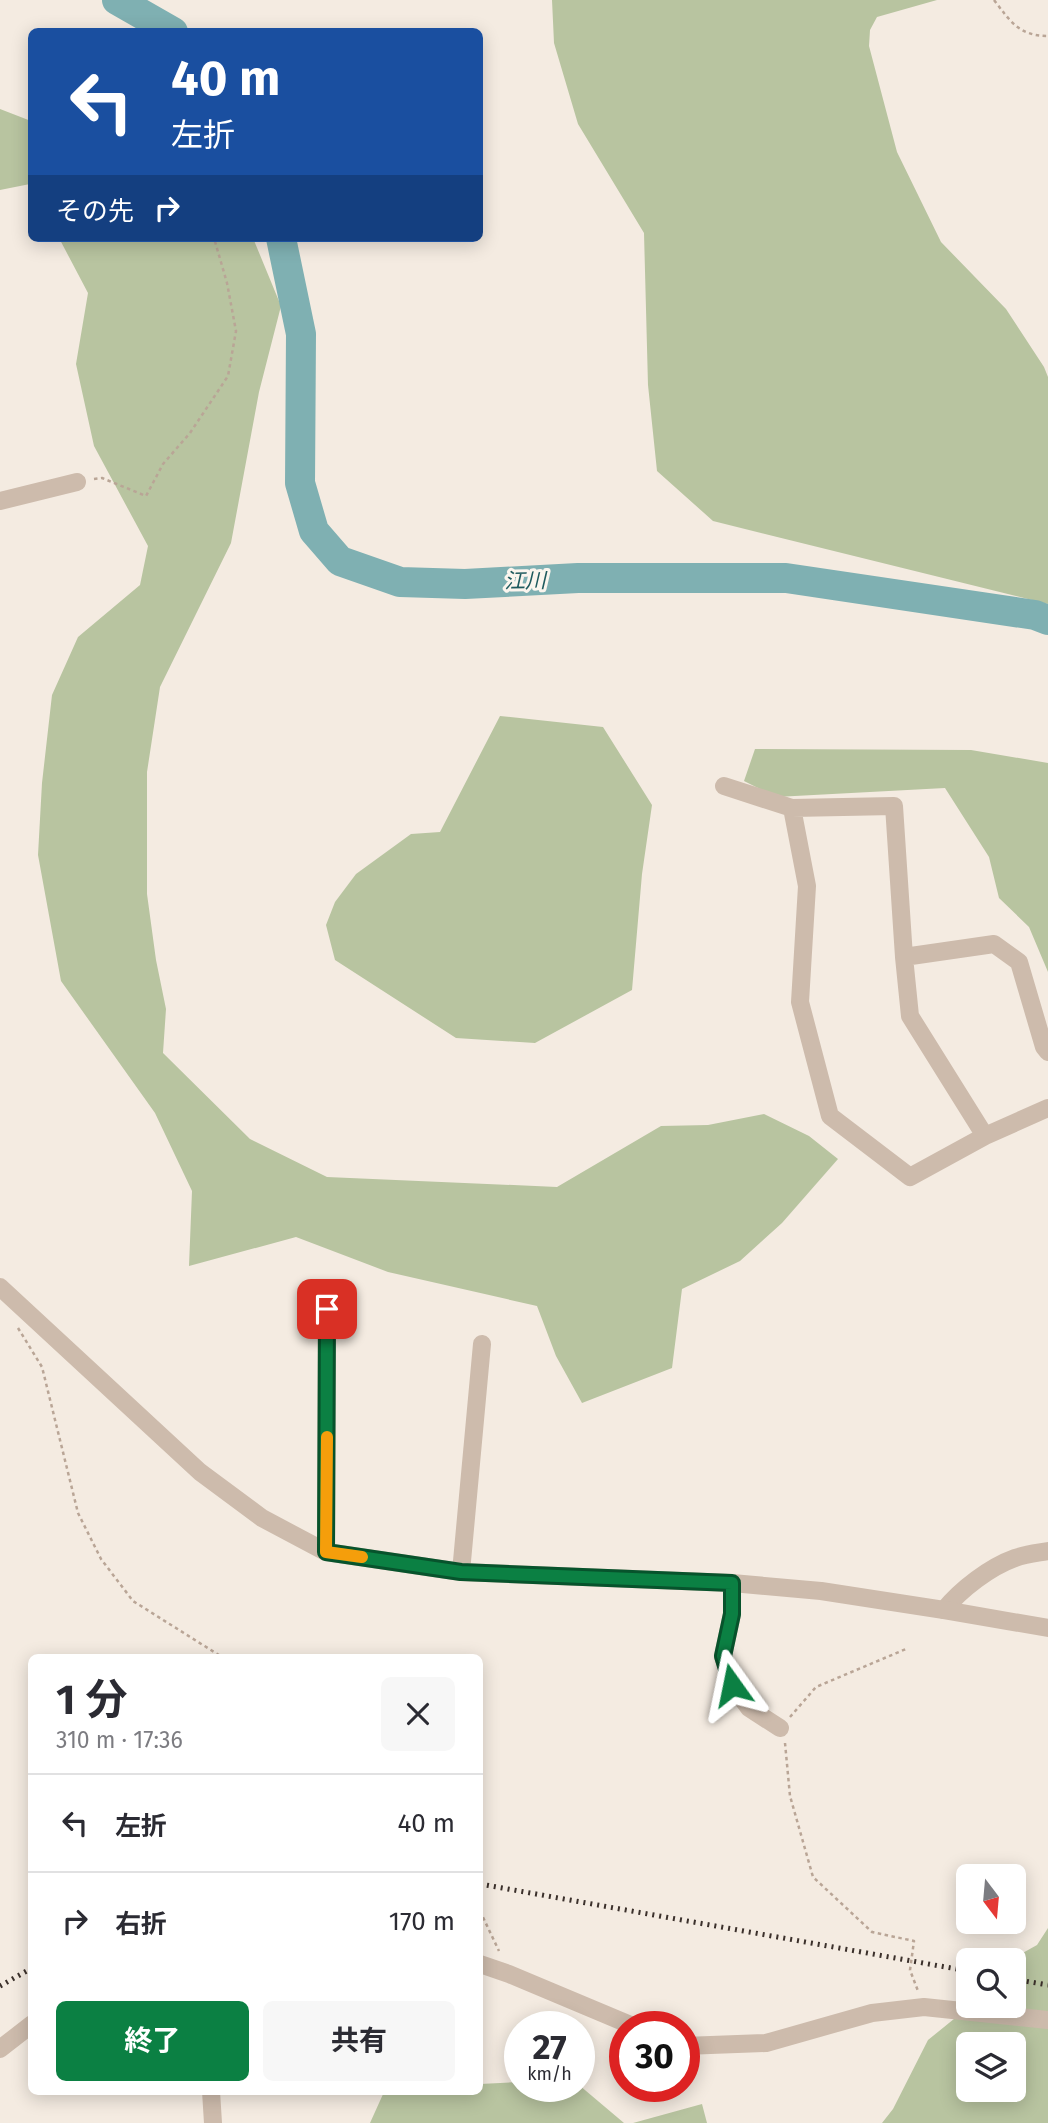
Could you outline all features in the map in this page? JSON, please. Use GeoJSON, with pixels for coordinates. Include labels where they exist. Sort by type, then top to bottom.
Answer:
{"type":"FeatureCollection","features":[{"type":"Feature","properties":{"kind":"street"},"geometry":{"type":"LineString","coordinates":[[0,501],[77,482]]}},
{"type":"Feature","properties":{"kind":"street"},"geometry":{"type":"LineString","coordinates":[[724,786],[792,808],[894,806],[910,1016],[985,1136]]}},
{"type":"Feature","properties":{"kind":"street"},"geometry":{"type":"LineString","coordinates":[[792,808],[807,886],[800,1002],[830,1116],[910,1177],[985,1136],[1048,1108]]}},
{"type":"Feature","properties":{"kind":"street"},"geometry":{"type":"LineString","coordinates":[[904,957],[994,944],[1019,962],[1044,1047],[1048,1052]]}},
{"type":"Feature","properties":{"kind":"street"},"geometry":{"type":"LineString","coordinates":[[0,1287],[200,1472],[262,1518],[326,1552],[461,1572],[732,1583],[821,1591],[1048,1628]]}},
{"type":"Feature","properties":{"kind":"street"},"geometry":{"type":"LineString","coordinates":[[326,1552],[327,1309]]}},
{"type":"Feature","properties":{"kind":"street"},"geometry":{"type":"LineString","coordinates":[[461,1572],[482,1344]]}},
{"type":"Feature","properties":{"kind":"street"},"geometry":{"type":"LineString","coordinates":[[944,1609],[989,1572],[1015,1558],[1048,1551]]}},
{"type":"Feature","properties":{"kind":"street"},"geometry":{"type":"LineString","coordinates":[[732,1583],[732,1614],[723,1656],[732,1685],[749,1708],[780,1728]]}},
{"type":"Feature","properties":{"kind":"street"},"geometry":{"type":"LineString","coordinates":[[483,1965],[609,2016]]}},
{"type":"Feature","properties":{"kind":"street"},"geometry":{"type":"LineString","coordinates":[[700,2045],[766,2043],[872,2013],[924,2007],[1048,2020]]}},
{"type":"Feature","properties":{"kind":"street"},"geometry":{"type":"LineString","coordinates":[[0,2049],[28,2027]]}},
{"type":"Feature","properties":{"kind":"street"},"geometry":{"type":"LineString","coordinates":[[211,2095],[213,2123]]}},
{"type":"Feature","properties":{"kind":"path"},"geometry":{"type":"LineString","coordinates":[[994,0],[1025,33],[1048,36]]}},
{"type":"Feature","properties":{"kind":"path"},"geometry":{"type":"LineString","coordinates":[[77,482],[102,478],[146,496],[163,464],[190,433],[228,376],[236,331],[227,283],[215,242]]}},
{"type":"Feature","properties":{"kind":"path"},"geometry":{"type":"LineString","coordinates":[[17,1327],[42,1367],[78,1513],[101,1559],[133,1601],[217,1654]]}},
{"type":"Feature","properties":{"kind":"path"},"geometry":{"type":"LineString","coordinates":[[906,1649],[816,1687],[780,1728],[785,1741],[790,1796],[813,1877],[872,1932],[914,1941],[910,1970],[924,2007]]}},
{"type":"Feature","properties":{"kind":"path"},"geometry":{"type":"LineString","coordinates":[[483,1918],[509,1974]]}},
{"type":"Feature","properties":{"kind":"green space"},"geometry":{"type":"Polygon","coordinates":[[[552,0],[937,0],[877,17],[870,30],[869,46],[897,152],[941,242],[1006,309],[1048,377],[1048,604],[713,521],[657,471],[648,385],[644,233],[578,124],[554,43],[552,0]]]}},
{"type":"Feature","properties":{"kind":"green space"},"geometry":{"type":"Polygon","coordinates":[[[0,109],[28,120],[28,184],[0,190],[0,109]]]}},
{"type":"Feature","properties":{"kind":"green space"},"geometry":{"type":"Polygon","coordinates":[[[61,242],[255,242],[281,306],[259,392],[231,543],[160,687],[147,772],[147,894],[166,1009],[163,1053],[250,1139],[327,1177],[557,1187],[661,1126],[708,1125],[764,1114],[809,1136],[838,1159],[782,1223],[740,1261],[682,1289],[672,1368],[582,1403],[556,1356],[537,1306],[388,1272],[296,1237],[189,1266],[192,1191],[155,1113],[61,981],[38,855],[42,783],[52,695],[78,637],[140,585],[148,546],[94,446],[76,364],[88,293],[61,242]]]}},
{"type":"Feature","properties":{"kind":"green space"},"geometry":{"type":"Polygon","coordinates":[[[500,716],[603,727],[652,805],[642,874],[632,990],[535,1043],[456,1038],[335,960],[326,925],[335,902],[356,874],[411,834],[440,832],[500,716]]]}},
{"type":"Feature","properties":{"kind":"green space"},"geometry":{"type":"Polygon","coordinates":[[[755,749],[971,750],[1048,763],[1048,972],[1029,927],[999,898],[989,857],[945,788],[776,797],[744,781],[755,749]]]}},
{"type":"Feature","properties":{"kind":"green space"},"geometry":{"type":"Polygon","coordinates":[[[1048,1928],[1048,2123],[882,2123],[893,2109],[928,2040],[956,2017],[1026,2018],[1026,1951],[1037,1945],[1048,1928]]]}},
{"type":"Feature","properties":{"kind":"green space"},"geometry":{"type":"Polygon","coordinates":[[[504,2083],[504,2102],[595,2102],[595,2099],[624,2123],[370,2123],[383,2095],[483,2095],[483,2084],[504,2083]]]}},
{"type":"Feature","properties":{"kind":"green space"},"geometry":{"type":"Polygon","coordinates":[[[702,2104],[707,2123],[633,2123],[702,2104]]]}},
{"type":"Feature","properties":{"kind":"waterway","name":"江川"},"geometry":{"type":"LineString","coordinates":[[117,0],[166,28]]}},
{"type":"Feature","properties":{"kind":"waterway","name":"江川"},"geometry":{"type":"LineString","coordinates":[[282,242],[301,334],[300,483],[314,531],[340,561],[400,582],[465,584],[578,578],[786,578],[1035,615],[1048,620]]}},
{"type":"Feature","properties":{"kind":"railway"},"geometry":{"type":"LineString","coordinates":[[483,1885],[956,1969]]}},
{"type":"Feature","properties":{"kind":"railway"},"geometry":{"type":"LineString","coordinates":[[0,1986],[28,1970]]}},
{"type":"Feature","properties":{"kind":"railway"},"geometry":{"type":"LineString","coordinates":[[1026,1981],[1048,1985]]}},
{"type":"Feature","properties":{"kind":"slow traffic"},"geometry":{"type":"LineString","coordinates":[[327,1437],[326,1552],[362,1557]]}},
{"type":"Feature","properties":{"kind":"route"},"geometry":{"type":"LineString","coordinates":[[327,1309],[326,1552],[461,1572],[732,1583],[732,1614],[723,1656],[732,1685]]}}]}
